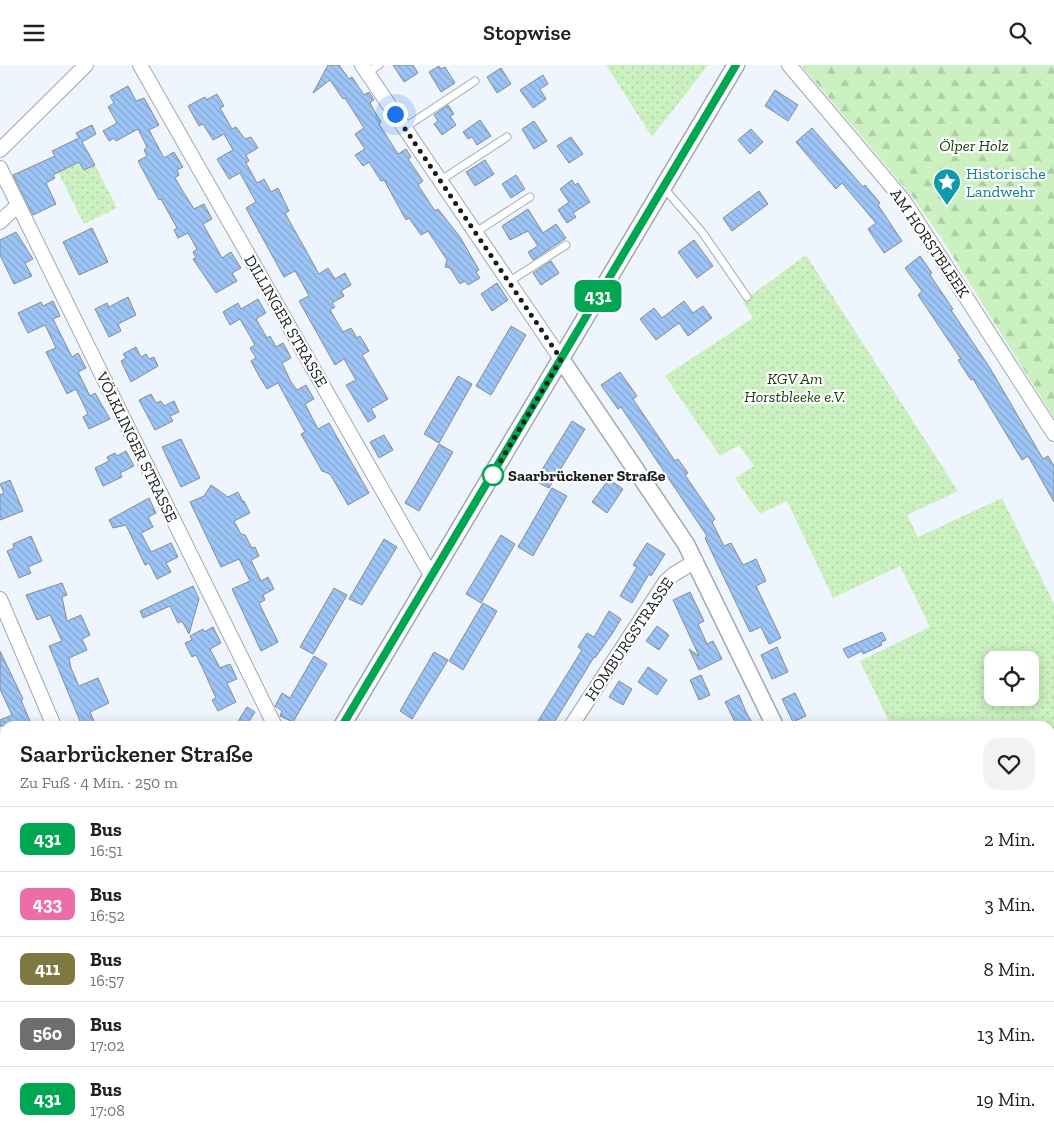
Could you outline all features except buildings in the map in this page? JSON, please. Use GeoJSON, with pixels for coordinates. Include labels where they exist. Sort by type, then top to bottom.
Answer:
{"type":"FeatureCollection","features":[{"type":"Feature","properties":{"kind":"street"},"geometry":{"type":"LineString","coordinates":[[0,150],[86,65]]}},
{"type":"Feature","properties":{"kind":"street","name":"DILLINGER STRASSE"},"geometry":{"type":"LineString","coordinates":[[140,65],[432,577]]}},
{"type":"Feature","properties":{"kind":"street"},"geometry":{"type":"LineString","coordinates":[[345,721],[736,65]]}},
{"type":"Feature","properties":{"kind":"street","name":"AM HORSTBLEEK"},"geometry":{"type":"LineString","coordinates":[[789,65],[904,201],[1054,434]]}},
{"type":"Feature","properties":{"kind":"street"},"geometry":{"type":"LineString","coordinates":[[369,67],[404,128],[510,281],[696,561],[773,721]]}},
{"type":"Feature","properties":{"kind":"street","name":"VÖLKLINGER STRASSE"},"geometry":{"type":"LineString","coordinates":[[0,168],[273,721]]}},
{"type":"Feature","properties":{"kind":"street"},"geometry":{"type":"LineString","coordinates":[[0,222],[18,205]]}},
{"type":"Feature","properties":{"kind":"street","name":"HOMBURGSTRASSE"},"geometry":{"type":"LineString","coordinates":[[574,721],[666,581],[674,573],[696,561]]}},
{"type":"Feature","properties":{"kind":"street"},"geometry":{"type":"LineString","coordinates":[[0,599],[52,721]]}},
{"type":"Feature","properties":{"kind":"lane"},"geometry":{"type":"LineString","coordinates":[[404,128],[475,81]]}},
{"type":"Feature","properties":{"kind":"lane"},"geometry":{"type":"LineString","coordinates":[[441,180],[507,137]]}},
{"type":"Feature","properties":{"kind":"lane"},"geometry":{"type":"LineString","coordinates":[[663,187],[702,232],[747,297]]}},
{"type":"Feature","properties":{"kind":"lane"},"geometry":{"type":"LineString","coordinates":[[476,233],[530,197]]}},
{"type":"Feature","properties":{"kind":"lane"},"geometry":{"type":"LineString","coordinates":[[510,281],[566,245]]}},
{"type":"Feature","properties":{"kind":"green space"},"geometry":{"type":"Polygon","coordinates":[[[606,65],[708,65],[652,137],[606,65]]]}},
{"type":"Feature","properties":{"kind":"green space","name":"Ölper Holz"},"geometry":{"type":"Polygon","coordinates":[[[801,65],[1054,65],[1054,418],[942,239],[912,196],[801,65]]]}},
{"type":"Feature","properties":{"kind":"green space"},"geometry":{"type":"Polygon","coordinates":[[[78,159],[84,170],[95,165],[117,208],[84,224],[58,172],[78,159]]]}},
{"type":"Feature","properties":{"kind":"green space","name":"KGV Am Horstbleeke e.V."},"geometry":{"type":"Polygon","coordinates":[[[806,255],[958,491],[907,515],[918,537],[1002,498],[1054,604],[1054,721],[889,721],[860,661],[930,627],[900,566],[833,598],[787,501],[760,514],[735,478],[754,466],[739,445],[720,456],[665,376],[753,318],[743,301],[806,255]]]}},
{"type":"Feature","properties":{"kind":"bus line","name":"431"},"geometry":{"type":"LineString","coordinates":[[345,721],[736,65]]}},
{"type":"Feature","properties":{"kind":"place","name":"Historische Landwehr"},"geometry":{"type":"Point","coordinates":[947,206]}},
{"type":"Feature","properties":{"kind":"place","name":"Saarbrückener Straße"},"geometry":{"type":"Point","coordinates":[493,475]}},
{"type":"Feature","properties":{"kind":"route"},"geometry":{"type":"LineString","coordinates":[[395,114],[561,359],[490,479],[493,475]]}}]}
